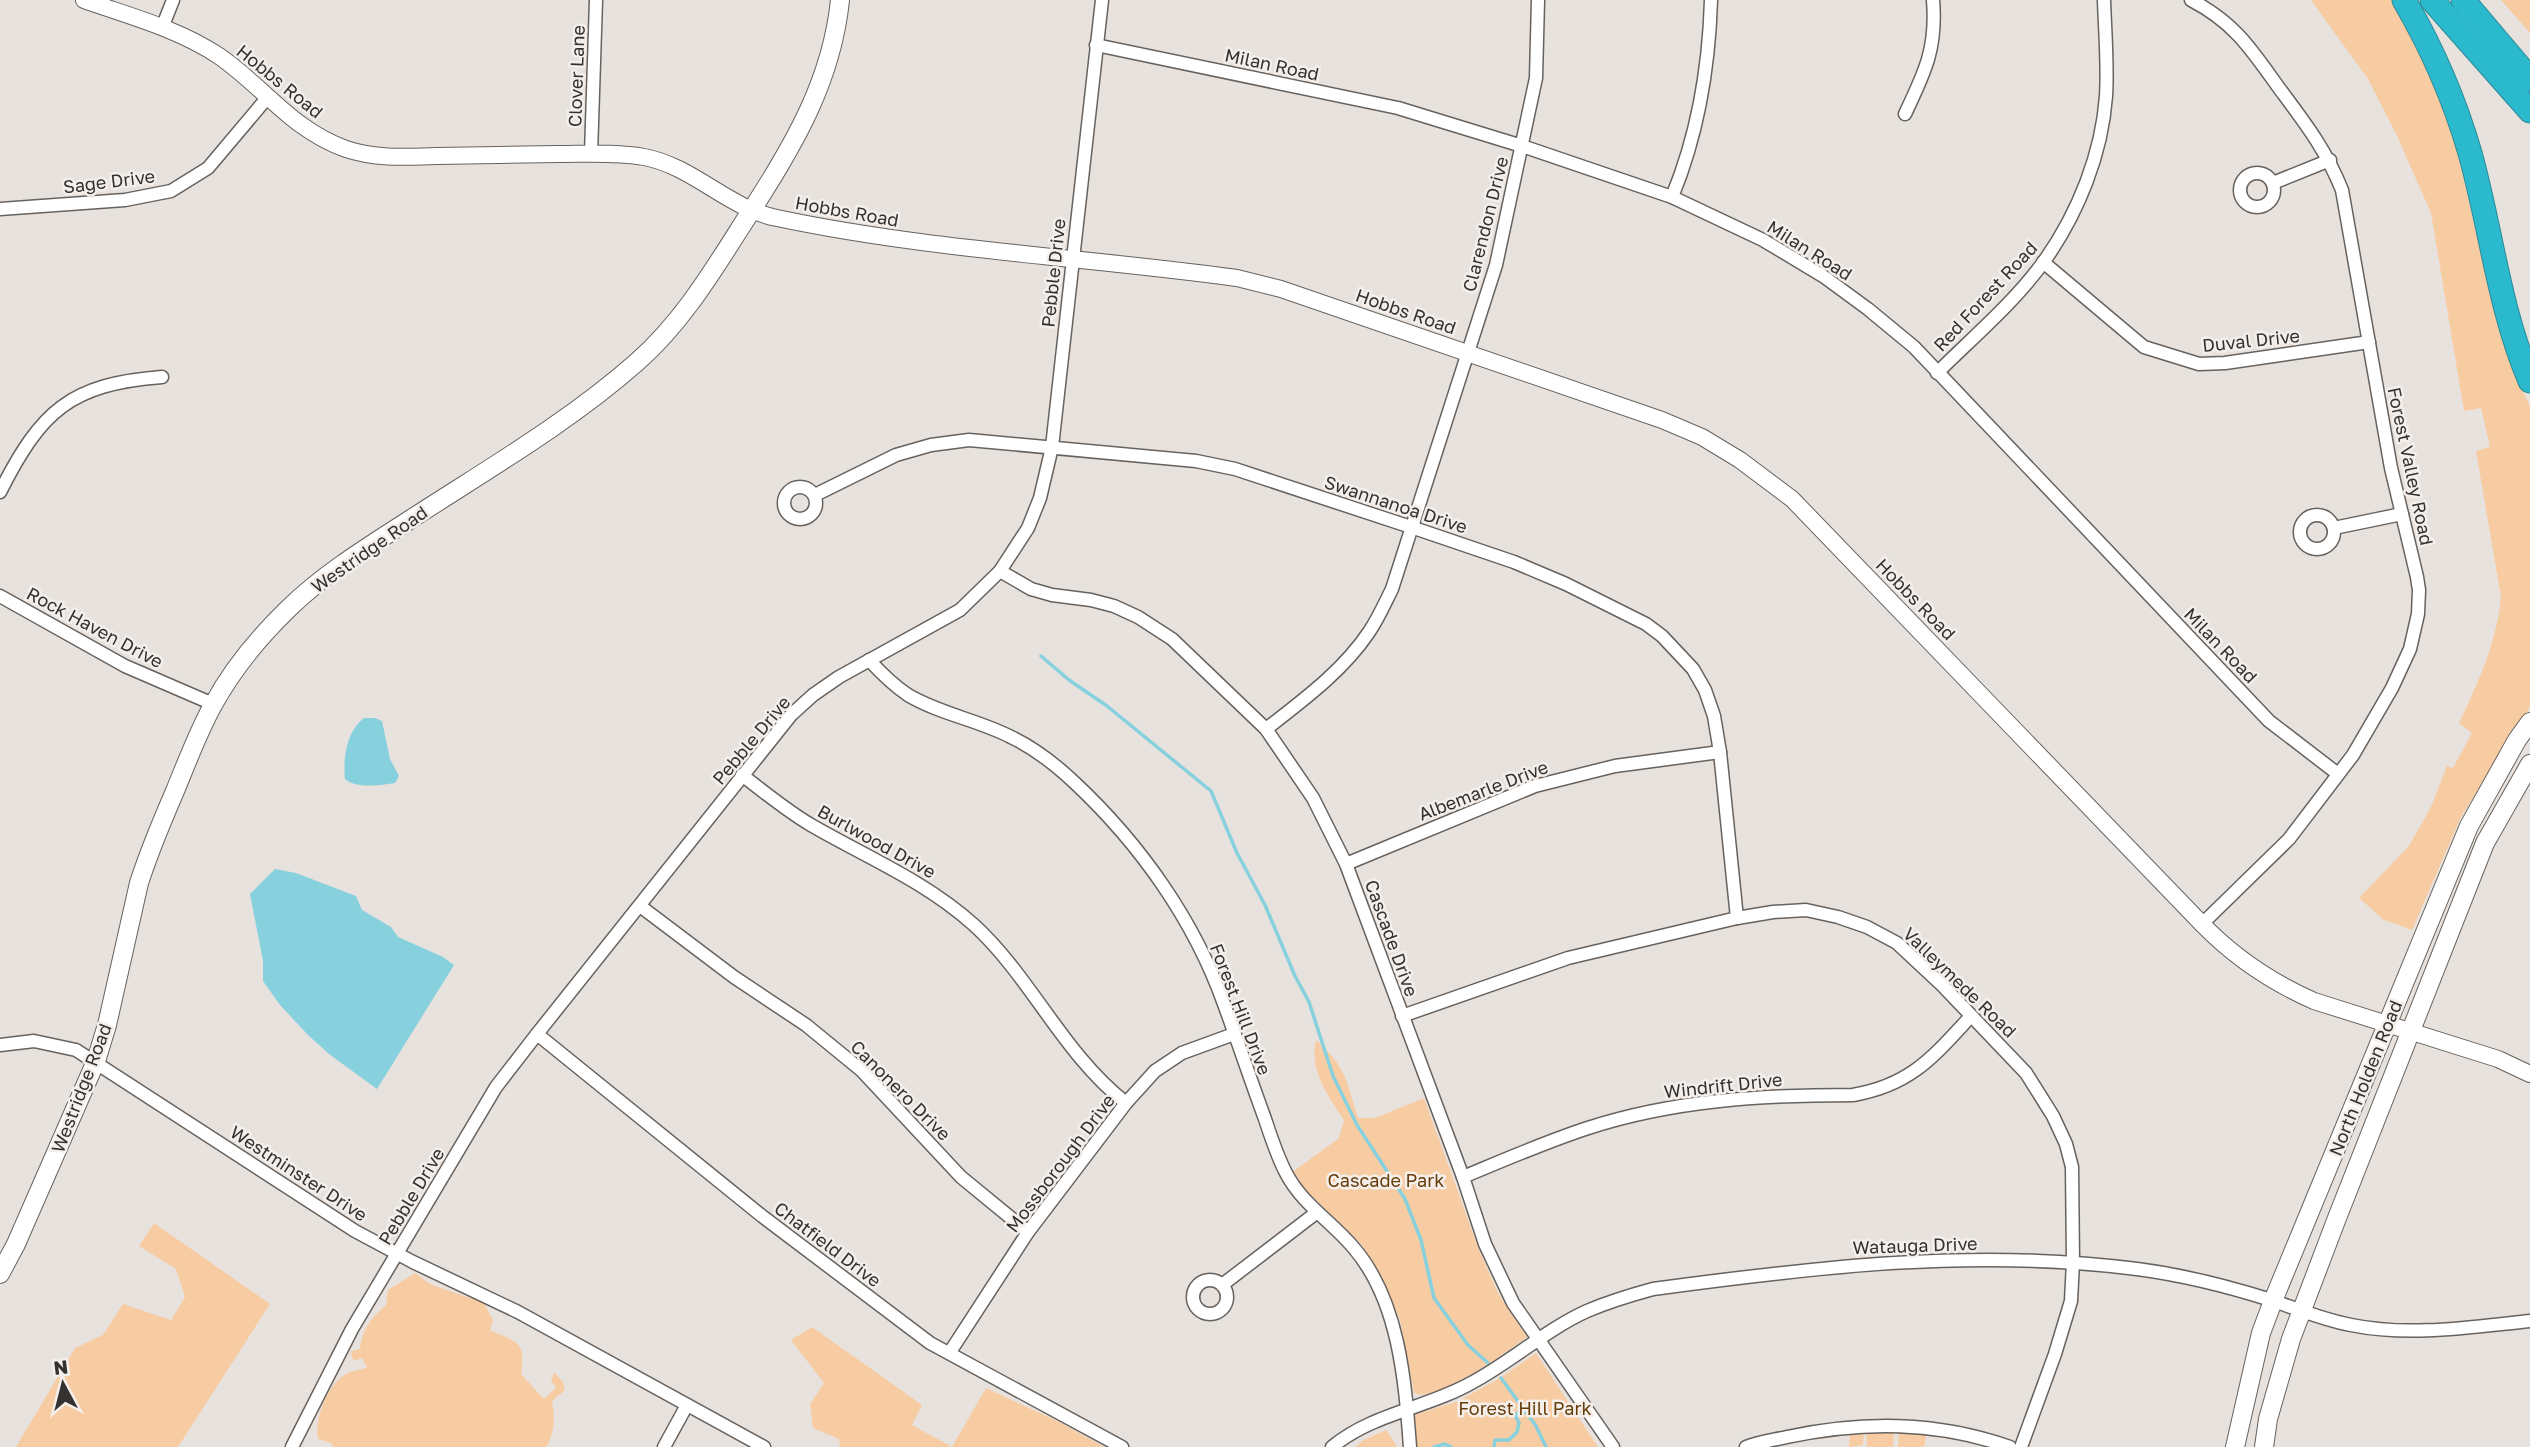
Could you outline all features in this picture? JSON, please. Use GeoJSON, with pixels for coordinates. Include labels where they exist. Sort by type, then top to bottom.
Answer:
{"type":"FeatureCollection","features":[{"type":"Feature","properties":{"kind":"highway"},"geometry":{"type":"LineString","coordinates":[[2404,0],[2445,79],[2470,153],[2513,332],[2530,381]]}},
{"type":"Feature","properties":{"kind":"highway"},"geometry":{"type":"LineString","coordinates":[[2432,0],[2530,111]]}},
{"type":"Feature","properties":{"kind":"highway"},"geometry":{"type":"LineString","coordinates":[[2463,0],[2526,73]]}},
{"type":"Feature","properties":{"kind":"main road","name":"Westridge Road"},"geometry":{"type":"LineString","coordinates":[[0,1274],[16,1244],[96,1061],[146,861],[213,704],[273,625],[320,580],[571,414],[638,361],[670,328],[695,296],[799,135],[818,94],[830,57],[840,0]]}},
{"type":"Feature","properties":{"kind":"main road","name":"North Holden Road"},"geometry":{"type":"LineString","coordinates":[[2235,1447],[2261,1333],[2273,1301],[2469,826],[2517,740],[2530,722]]}},
{"type":"Feature","properties":{"kind":"main road","name":"North Holden Road"},"geometry":{"type":"LineString","coordinates":[[2264,1447],[2268,1419],[2301,1311],[2410,1031],[2485,843],[2530,764]]}},
{"type":"Feature","properties":{"kind":"street","name":"Hobbs Road"},"geometry":{"type":"LineString","coordinates":[[84,0],[184,36],[221,58],[298,124],[329,142],[366,154],[387,157],[591,154],[646,158],[666,163],[774,218],[874,235],[1237,278],[1281,289],[1467,352],[1662,420],[1702,437],[1740,460],[1792,499],[2202,924],[2243,962],[2314,1001],[2498,1059],[2530,1074]]}},
{"type":"Feature","properties":{"kind":"street"},"geometry":{"type":"LineString","coordinates":[[162,28],[173,0]]}},
{"type":"Feature","properties":{"kind":"street","name":"Clover Lane"},"geometry":{"type":"LineString","coordinates":[[591,154],[597,0]]}},
{"type":"Feature","properties":{"kind":"street","name":"Pebble Drive"},"geometry":{"type":"LineString","coordinates":[[292,1447],[352,1329],[496,1087],[742,775],[791,715],[813,695],[869,660],[960,610],[1000,571],[1028,528],[1040,498],[1052,447],[1102,0]]}},
{"type":"Feature","properties":{"kind":"street","name":"Clarendon Drive"},"geometry":{"type":"LineString","coordinates":[[1266,729],[1343,662],[1369,632],[1392,589],[1496,265],[1536,78],[1538,0]]}},
{"type":"Feature","properties":{"kind":"street"},"geometry":{"type":"LineString","coordinates":[[1672,197],[1700,108],[1712,0]]}},
{"type":"Feature","properties":{"kind":"street"},"geometry":{"type":"LineString","coordinates":[[1905,114],[1927,66],[1933,41],[1933,0]]}},
{"type":"Feature","properties":{"kind":"street","name":"Red Forest Road"},"geometry":{"type":"LineString","coordinates":[[1937,373],[2008,302],[2043,262],[2064,230],[2083,190],[2102,130],[2106,96],[2104,0]]}},
{"type":"Feature","properties":{"kind":"street","name":"Forest Valley Road"},"geometry":{"type":"LineString","coordinates":[[2192,0],[2234,28],[2311,129],[2330,160],[2342,190],[2391,468],[2419,590],[2410,649],[2392,688],[2353,755],[2289,839],[2202,924]]}},
{"type":"Feature","properties":{"kind":"street","name":"Milan Road"},"geometry":{"type":"LineString","coordinates":[[1096,45],[1398,108],[1522,146],[1672,197],[1763,240],[1823,276],[1914,347],[2269,721],[2338,774]]}},
{"type":"Feature","properties":{"kind":"street","name":"Sage Drive"},"geometry":{"type":"LineString","coordinates":[[0,209],[125,200],[171,191],[208,167],[267,98]]}},
{"type":"Feature","properties":{"kind":"street"},"geometry":{"type":"LineString","coordinates":[[2273,183],[2330,160]]}},
{"type":"Feature","properties":{"kind":"street","name":"Duval Drive"},"geometry":{"type":"LineString","coordinates":[[2043,262],[2144,347],[2199,364],[2225,363],[2369,342]]}},
{"type":"Feature","properties":{"kind":"street"},"geometry":{"type":"LineString","coordinates":[[0,492],[20,453],[51,415],[80,395],[101,386],[162,377]]}},
{"type":"Feature","properties":{"kind":"street","name":"Swannanoa Drive"},"geometry":{"type":"LineString","coordinates":[[815,495],[875,463],[911,450],[969,440],[1196,461],[1235,470],[1411,527],[1514,562],[1566,584],[1646,624],[1674,647],[1693,669],[1704,690],[1714,716],[1720,752],[1737,918]]}},
{"type":"Feature","properties":{"kind":"street"},"geometry":{"type":"LineString","coordinates":[[2334,528],[2402,514]]}},
{"type":"Feature","properties":{"kind":"street","name":"Cascade Drive"},"geometry":{"type":"LineString","coordinates":[[1000,571],[1031,589],[1114,606],[1139,617],[1191,656],[1266,729],[1313,797],[1346,864],[1463,1177],[1485,1244],[1513,1303],[1613,1447]]}},
{"type":"Feature","properties":{"kind":"street","name":"Rock Haven Drive"},"geometry":{"type":"LineString","coordinates":[[0,596],[125,666],[213,704]]}},
{"type":"Feature","properties":{"kind":"street","name":"Forest Hill Drive"},"geometry":{"type":"LineString","coordinates":[[869,660],[888,680],[909,695],[1011,737],[1043,756],[1074,781],[1134,844],[1173,900],[1203,953],[1286,1173],[1316,1213],[1355,1249],[1378,1287],[1399,1350],[1410,1447]]}},
{"type":"Feature","properties":{"kind":"street","name":"Albemarle Drive"},"geometry":{"type":"LineString","coordinates":[[1346,864],[1535,786],[1615,766],[1720,752]]}},
{"type":"Feature","properties":{"kind":"street","name":"Burlwood Drive"},"geometry":{"type":"LineString","coordinates":[[742,775],[808,824],[921,884],[975,926],[1000,953],[1083,1061],[1126,1103]]}},
{"type":"Feature","properties":{"kind":"street","name":"Canonero Drive"},"geometry":{"type":"LineString","coordinates":[[640,906],[734,977],[806,1025],[861,1070],[961,1177],[1028,1232]]}},
{"type":"Feature","properties":{"kind":"street","name":"Valleymede Road"},"geometry":{"type":"LineString","coordinates":[[1402,1016],[1568,958],[1773,912],[1806,910],[1838,917],[1867,927],[1897,943],[1942,985],[2026,1073],[2040,1091],[2066,1144],[2072,1167],[2071,1301],[2021,1447]]}},
{"type":"Feature","properties":{"kind":"street","name":"Windrift Drive"},"geometry":{"type":"LineString","coordinates":[[1463,1177],[1566,1135],[1651,1112],[1733,1098],[1853,1095],[1891,1085],[1913,1074],[1971,1016]]}},
{"type":"Feature","properties":{"kind":"street","name":"Chatfield Drive"},"geometry":{"type":"LineString","coordinates":[[537,1034],[772,1224],[930,1343],[1122,1447]]}},
{"type":"Feature","properties":{"kind":"street","name":"Mossborough Drive"},"geometry":{"type":"LineString","coordinates":[[950,1352],[1028,1232],[1126,1103],[1155,1071],[1182,1053],[1234,1034]]}},
{"type":"Feature","properties":{"kind":"street","name":"Westminster Drive"},"geometry":{"type":"LineString","coordinates":[[0,1045],[34,1041],[76,1050],[355,1231],[518,1312],[764,1447]]}},
{"type":"Feature","properties":{"kind":"street"},"geometry":{"type":"LineString","coordinates":[[1222,1285],[1316,1213]]}},
{"type":"Feature","properties":{"kind":"street","name":"Watauga Drive"},"geometry":{"type":"LineString","coordinates":[[1332,1447],[1375,1420],[1445,1396],[1474,1382],[1586,1312],[1653,1289],[1882,1262],[1952,1259],[2073,1262],[2188,1276],[2353,1326],[2392,1330],[2424,1331],[2530,1321]]}},
{"type":"Feature","properties":{"kind":"street"},"geometry":{"type":"LineString","coordinates":[[664,1447],[687,1405]]}},
{"type":"Feature","properties":{"kind":"street"},"geometry":{"type":"LineString","coordinates":[[1745,1447],[1810,1433],[1887,1425],[1946,1429],[2010,1447]]}},
{"type":"Feature","properties":{"kind":"green space"},"geometry":{"type":"Polygon","coordinates":[[[2311,0],[2394,0],[2421,46],[2434,75],[2459,158],[2500,326],[2530,407],[2530,707],[2461,817],[2412,930],[2384,920],[2359,898],[2409,846],[2431,807],[2447,766],[2453,768],[2472,733],[2459,723],[2480,678],[2491,646],[2501,597],[2476,451],[2490,447],[2481,408],[2464,411],[2431,213],[2368,79],[2311,0]]]}},
{"type":"Feature","properties":{"kind":"green space"},"geometry":{"type":"Polygon","coordinates":[[[2501,0],[2530,0],[2530,33],[2501,0]]]}},
{"type":"Feature","properties":{"kind":"green space","name":"Cascade Park"},"geometry":{"type":"Polygon","coordinates":[[[1316,1040],[1340,1067],[1358,1118],[1375,1118],[1424,1098],[1479,1250],[1498,1293],[1527,1337],[1471,1374],[1438,1391],[1414,1393],[1400,1320],[1381,1275],[1362,1245],[1304,1188],[1294,1171],[1339,1138],[1344,1120],[1317,1072],[1314,1051],[1316,1040]]]}},
{"type":"Feature","properties":{"kind":"green space"},"geometry":{"type":"Polygon","coordinates":[[[154,1223],[270,1304],[178,1447],[16,1447],[75,1348],[103,1335],[123,1304],[171,1320],[185,1297],[176,1269],[139,1246],[154,1223]]]}},
{"type":"Feature","properties":{"kind":"green space"},"geometry":{"type":"Polygon","coordinates":[[[415,1273],[430,1284],[484,1303],[493,1320],[490,1330],[518,1344],[522,1355],[521,1374],[544,1399],[556,1388],[551,1381],[554,1372],[563,1382],[565,1390],[552,1401],[554,1425],[546,1447],[333,1447],[331,1443],[318,1439],[318,1421],[324,1401],[335,1383],[352,1371],[367,1368],[362,1358],[353,1361],[351,1351],[360,1349],[368,1324],[386,1305],[388,1290],[415,1273]]]}},
{"type":"Feature","properties":{"kind":"green space"},"geometry":{"type":"Polygon","coordinates":[[[812,1327],[922,1405],[912,1425],[952,1447],[840,1447],[839,1439],[813,1428],[810,1404],[824,1383],[791,1340],[812,1327]]]}},
{"type":"Feature","properties":{"kind":"green space","name":"Forest Hill Park"},"geometry":{"type":"Polygon","coordinates":[[[1536,1353],[1598,1447],[1414,1447],[1411,1416],[1458,1401],[1500,1378],[1536,1353]]]}},
{"type":"Feature","properties":{"kind":"green space"},"geometry":{"type":"Polygon","coordinates":[[[986,1388],[1059,1422],[1104,1447],[952,1447],[986,1388]]]}},
{"type":"Feature","properties":{"kind":"green space"},"geometry":{"type":"Polygon","coordinates":[[[1864,1429],[1863,1445],[1849,1447],[1850,1431],[1864,1429]]]}},
{"type":"Feature","properties":{"kind":"green space"},"geometry":{"type":"Polygon","coordinates":[[[1386,1430],[1397,1447],[1355,1447],[1364,1440],[1386,1430]]]}},
{"type":"Feature","properties":{"kind":"green space"},"geometry":{"type":"Polygon","coordinates":[[[1866,1430],[1894,1431],[1893,1447],[1867,1447],[1866,1430]]]}},
{"type":"Feature","properties":{"kind":"green space"},"geometry":{"type":"Polygon","coordinates":[[[1899,1430],[1931,1430],[1926,1436],[1924,1447],[1898,1447],[1899,1430]]]}},
{"type":"Feature","properties":{"kind":"water"},"geometry":{"type":"Polygon","coordinates":[[[364,718],[382,721],[390,759],[399,776],[395,783],[362,785],[345,779],[347,746],[353,730],[364,718]]]}},
{"type":"Feature","properties":{"kind":"water"},"geometry":{"type":"Polygon","coordinates":[[[275,869],[296,873],[356,896],[362,910],[391,927],[398,937],[443,957],[454,965],[377,1089],[308,1035],[280,1005],[263,981],[263,961],[250,894],[275,869]]]}},
{"type":"Feature","properties":{"kind":"waterway"},"geometry":{"type":"LineString","coordinates":[[1041,656],[1211,791],[1237,853],[1265,905],[1309,1002],[1333,1076],[1357,1125],[1405,1199],[1421,1240],[1434,1298],[1468,1345],[1488,1363]]}},
{"type":"Feature","properties":{"kind":"waterway"},"geometry":{"type":"LineString","coordinates":[[1501,1378],[1536,1426],[1546,1447]]}},
{"type":"Feature","properties":{"kind":"waterway"},"geometry":{"type":"LineString","coordinates":[[1494,1447],[1495,1440],[1509,1440],[1517,1432],[1519,1423],[1515,1415],[1526,1412]]}},
{"type":"Feature","properties":{"kind":"waterway"},"geometry":{"type":"LineString","coordinates":[[1434,1447],[1445,1444],[1451,1447]]}}]}
